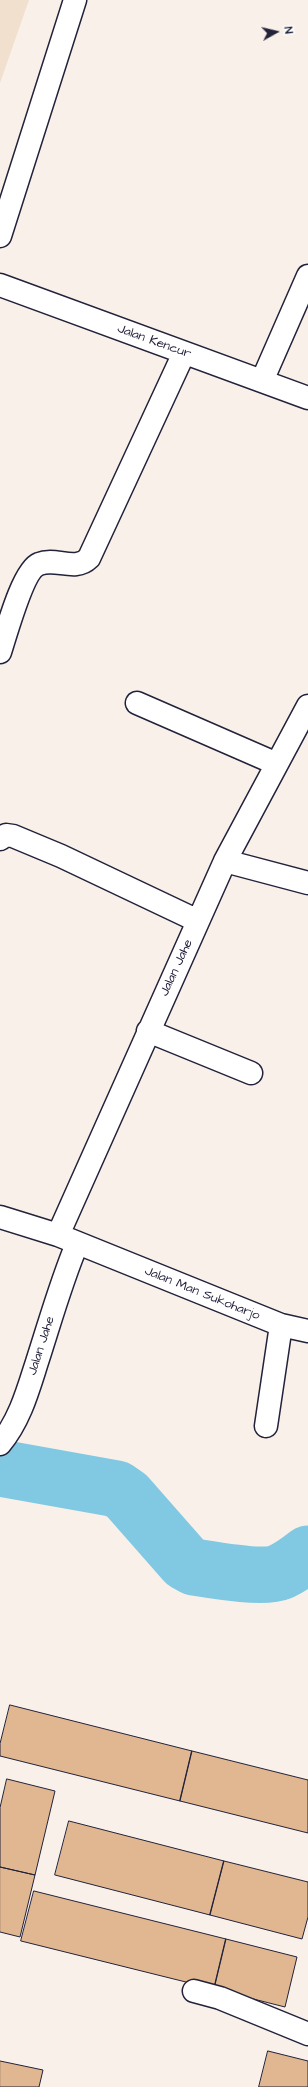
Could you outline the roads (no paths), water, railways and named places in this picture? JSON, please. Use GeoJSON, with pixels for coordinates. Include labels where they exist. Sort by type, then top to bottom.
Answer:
{"type":"FeatureCollection","features":[{"type":"Feature","properties":{"kind":"street"},"geometry":{"type":"LineString","coordinates":[[0,236],[75,0]]}},
{"type":"Feature","properties":{"kind":"street"},"geometry":{"type":"LineString","coordinates":[[262,381],[308,276]]}},
{"type":"Feature","properties":{"kind":"street","name":"Jalan Kencur"},"geometry":{"type":"LineString","coordinates":[[0,285],[308,398]]}},
{"type":"Feature","properties":{"kind":"street"},"geometry":{"type":"LineString","coordinates":[[0,652],[19,593],[34,567],[40,564],[76,564],[85,562],[89,558],[184,353]]}},
{"type":"Feature","properties":{"kind":"street"},"geometry":{"type":"LineString","coordinates":[[137,703],[277,764]]}},
{"type":"Feature","properties":{"kind":"street","name":"Jalan Jahe"},"geometry":{"type":"LineString","coordinates":[[0,1444],[17,1419],[27,1393],[68,1265],[68,1239],[148,1031],[225,861],[308,706]]}},
{"type":"Feature","properties":{"kind":"street"},"geometry":{"type":"LineString","coordinates":[[0,839],[6,835],[13,836],[61,856],[198,921]]}},
{"type":"Feature","properties":{"kind":"street"},"geometry":{"type":"LineString","coordinates":[[225,861],[308,883]]}},
{"type":"Feature","properties":{"kind":"street"},"geometry":{"type":"LineString","coordinates":[[148,1031],[251,1073]]}},
{"type":"Feature","properties":{"kind":"street","name":"Jalan Man Sukoharjo"},"geometry":{"type":"LineString","coordinates":[[0,1217],[68,1239],[281,1325],[308,1332]]}},
{"type":"Feature","properties":{"kind":"street"},"geometry":{"type":"LineString","coordinates":[[266,1426],[281,1325]]}},
{"type":"Feature","properties":{"kind":"street"},"geometry":{"type":"LineString","coordinates":[[194,1991],[233,2003],[308,2034]]}},
{"type":"Feature","properties":{"kind":"waterway"},"geometry":{"type":"LineString","coordinates":[[0,1468],[117,1489],[127,1496],[185,1562],[194,1567],[238,1573],[262,1575],[272,1574],[280,1572],[298,1562],[308,1554]]}}]}
